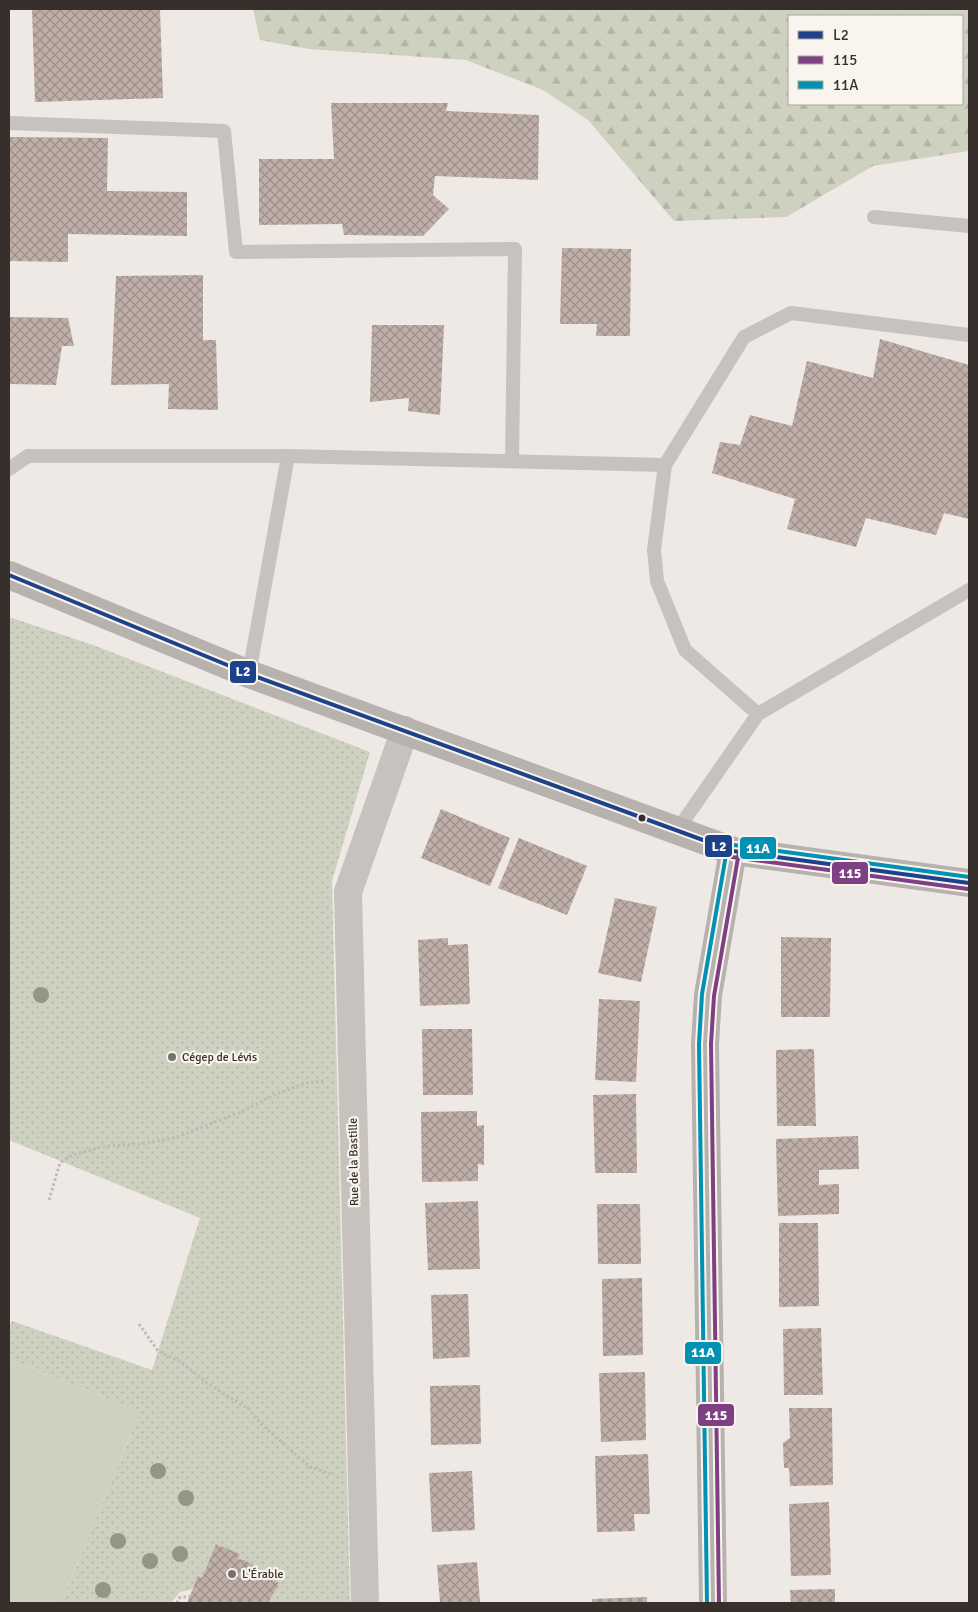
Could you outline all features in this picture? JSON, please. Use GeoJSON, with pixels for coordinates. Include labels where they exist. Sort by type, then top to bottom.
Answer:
{"type":"FeatureCollection","features":[{"type":"Feature","properties":{"kind":"street"},"geometry":{"type":"LineString","coordinates":[[9,575],[249,674],[405,730],[676,832],[733,851],[969,883]]}},
{"type":"Feature","properties":{"kind":"street","name":"Rue de la Bastille"},"geometry":{"type":"LineString","coordinates":[[365,1603],[348,892],[405,730]]}},
{"type":"Feature","properties":{"kind":"street"},"geometry":{"type":"LineString","coordinates":[[713,1603],[706,1044],[708,995],[733,851]]}},
{"type":"Feature","properties":{"kind":"lane"},"geometry":{"type":"LineString","coordinates":[[9,123],[224,131],[236,252],[515,249],[512,461]]}},
{"type":"Feature","properties":{"kind":"lane"},"geometry":{"type":"LineString","coordinates":[[874,217],[969,226]]}},
{"type":"Feature","properties":{"kind":"lane"},"geometry":{"type":"LineString","coordinates":[[758,714],[685,650],[657,581],[654,550],[665,465],[744,337],[791,313],[969,335]]}},
{"type":"Feature","properties":{"kind":"lane"},"geometry":{"type":"LineString","coordinates":[[9,468],[28,456],[288,456],[665,465]]}},
{"type":"Feature","properties":{"kind":"lane"},"geometry":{"type":"LineString","coordinates":[[249,674],[288,456]]}},
{"type":"Feature","properties":{"kind":"lane"},"geometry":{"type":"LineString","coordinates":[[676,832],[758,714],[969,590]]}},
{"type":"Feature","properties":{"kind":"path"},"geometry":{"type":"LineString","coordinates":[[49,1200],[60,1163],[72,1154],[106,1146],[141,1144],[174,1138],[241,1112],[274,1095],[306,1083],[352,1077]]}},
{"type":"Feature","properties":{"kind":"path"},"geometry":{"type":"LineString","coordinates":[[139,1324],[158,1351],[181,1362],[207,1383],[250,1410],[260,1423],[310,1467],[332,1475],[362,1479]]}},
{"type":"Feature","properties":{"kind":"path"},"geometry":{"type":"LineString","coordinates":[[177,1603],[179,1598],[190,1596]]}},
{"type":"Feature","properties":{"kind":"green space"},"geometry":{"type":"Polygon","coordinates":[[[253,9],[969,9],[969,151],[873,166],[786,217],[674,221],[588,120],[543,90],[466,60],[309,49],[260,40],[253,9]]]}},
{"type":"Feature","properties":{"kind":"green space","name":"Cégep de Lévis"},"geometry":{"type":"Polygon","coordinates":[[[9,617],[93,645],[370,752],[332,881],[350,1603],[268,1603],[278,1583],[257,1572],[259,1567],[245,1560],[237,1559],[239,1555],[216,1544],[202,1578],[198,1577],[193,1589],[180,1592],[171,1603],[61,1603],[140,1412],[9,1359],[9,1327],[12,1321],[152,1370],[200,1218],[9,1140],[9,617]]]}},
{"type":"Feature","properties":{"kind":"green space"},"geometry":{"type":"Polygon","coordinates":[[[9,1359],[140,1412],[61,1603],[9,1603],[9,1359]]]}},
{"type":"Feature","properties":{"kind":"building"},"geometry":{"type":"Polygon","coordinates":[[[32,9],[160,9],[163,98],[35,102],[32,9]]]}},
{"type":"Feature","properties":{"kind":"building"},"geometry":{"type":"Polygon","coordinates":[[[331,103],[448,103],[446,111],[539,115],[538,180],[435,176],[433,195],[449,209],[423,236],[344,235],[342,224],[259,225],[259,159],[334,159],[331,103]]]}},
{"type":"Feature","properties":{"kind":"building"},"geometry":{"type":"Polygon","coordinates":[[[9,137],[108,138],[107,191],[187,192],[187,236],[68,234],[68,262],[9,261],[9,137]]]}},
{"type":"Feature","properties":{"kind":"building"},"geometry":{"type":"Polygon","coordinates":[[[562,248],[631,249],[630,336],[596,336],[597,324],[560,324],[562,248]]]}},
{"type":"Feature","properties":{"kind":"building"},"geometry":{"type":"Polygon","coordinates":[[[203,275],[203,340],[216,340],[218,410],[168,409],[169,384],[111,385],[116,276],[203,275]]]}},
{"type":"Feature","properties":{"kind":"building"},"geometry":{"type":"Polygon","coordinates":[[[9,317],[68,318],[74,346],[62,346],[56,385],[9,384],[9,317]]]}},
{"type":"Feature","properties":{"kind":"building"},"geometry":{"type":"Polygon","coordinates":[[[372,325],[444,325],[440,415],[408,411],[409,398],[370,402],[372,325]]]}},
{"type":"Feature","properties":{"kind":"building"},"geometry":{"type":"Polygon","coordinates":[[[880,339],[969,365],[969,519],[944,513],[936,535],[866,518],[856,547],[787,529],[795,499],[712,473],[720,442],[740,445],[750,415],[792,426],[807,361],[873,378],[880,339]]]}},
{"type":"Feature","properties":{"kind":"building"},"geometry":{"type":"Polygon","coordinates":[[[441,809],[510,838],[490,886],[421,858],[441,809]]]}},
{"type":"Feature","properties":{"kind":"building"},"geometry":{"type":"Polygon","coordinates":[[[519,838],[587,866],[567,915],[498,888],[519,838]]]}},
{"type":"Feature","properties":{"kind":"building"},"geometry":{"type":"Polygon","coordinates":[[[615,898],[657,907],[641,982],[598,973],[615,898]]]}},
{"type":"Feature","properties":{"kind":"building"},"geometry":{"type":"Polygon","coordinates":[[[781,937],[831,938],[830,1017],[781,1017],[781,937]]]}},
{"type":"Feature","properties":{"kind":"building"},"geometry":{"type":"Polygon","coordinates":[[[448,938],[448,945],[468,944],[470,1004],[420,1006],[418,940],[448,938]]]}},
{"type":"Feature","properties":{"kind":"building"},"geometry":{"type":"Polygon","coordinates":[[[599,999],[640,1001],[636,1082],[595,1080],[599,999]]]}},
{"type":"Feature","properties":{"kind":"building"},"geometry":{"type":"Polygon","coordinates":[[[422,1029],[472,1029],[473,1095],[423,1095],[422,1029]]]}},
{"type":"Feature","properties":{"kind":"building"},"geometry":{"type":"Polygon","coordinates":[[[814,1049],[816,1126],[777,1126],[776,1050],[814,1049]]]}},
{"type":"Feature","properties":{"kind":"building"},"geometry":{"type":"Polygon","coordinates":[[[636,1094],[637,1173],[595,1173],[593,1095],[636,1094]]]}},
{"type":"Feature","properties":{"kind":"building"},"geometry":{"type":"Polygon","coordinates":[[[477,1111],[477,1126],[484,1125],[484,1165],[478,1164],[478,1181],[422,1182],[421,1112],[477,1111]]]}},
{"type":"Feature","properties":{"kind":"building"},"geometry":{"type":"Polygon","coordinates":[[[858,1136],[859,1169],[819,1170],[819,1185],[839,1184],[839,1214],[778,1216],[776,1139],[858,1136]]]}},
{"type":"Feature","properties":{"kind":"building"},"geometry":{"type":"Polygon","coordinates":[[[478,1201],[480,1269],[428,1270],[425,1203],[478,1201]]]}},
{"type":"Feature","properties":{"kind":"building"},"geometry":{"type":"Polygon","coordinates":[[[597,1204],[640,1204],[641,1264],[598,1264],[597,1204]]]}},
{"type":"Feature","properties":{"kind":"building"},"geometry":{"type":"Polygon","coordinates":[[[779,1223],[818,1223],[819,1306],[779,1307],[779,1223]]]}},
{"type":"Feature","properties":{"kind":"building"},"geometry":{"type":"Polygon","coordinates":[[[642,1278],[643,1355],[603,1356],[602,1279],[642,1278]]]}},
{"type":"Feature","properties":{"kind":"building"},"geometry":{"type":"Polygon","coordinates":[[[468,1294],[470,1357],[433,1359],[431,1295],[468,1294]]]}},
{"type":"Feature","properties":{"kind":"building"},"geometry":{"type":"Polygon","coordinates":[[[821,1328],[823,1395],[784,1395],[783,1329],[821,1328]]]}},
{"type":"Feature","properties":{"kind":"building"},"geometry":{"type":"Polygon","coordinates":[[[645,1372],[646,1440],[601,1442],[599,1373],[645,1372]]]}},
{"type":"Feature","properties":{"kind":"building"},"geometry":{"type":"Polygon","coordinates":[[[480,1385],[481,1444],[431,1445],[430,1386],[480,1385]]]}},
{"type":"Feature","properties":{"kind":"building"},"geometry":{"type":"Polygon","coordinates":[[[789,1408],[832,1408],[833,1485],[790,1486],[789,1468],[784,1468],[783,1443],[790,1438],[789,1408]]]}},
{"type":"Feature","properties":{"kind":"building"},"geometry":{"type":"Polygon","coordinates":[[[648,1454],[650,1514],[634,1514],[635,1531],[597,1532],[595,1456],[648,1454]]]}},
{"type":"Feature","properties":{"kind":"building"},"geometry":{"type":"Polygon","coordinates":[[[472,1471],[475,1530],[432,1532],[429,1473],[472,1471]]]}},
{"type":"Feature","properties":{"kind":"building"},"geometry":{"type":"Polygon","coordinates":[[[829,1502],[831,1575],[791,1576],[789,1504],[829,1502]]]}},
{"type":"Feature","properties":{"kind":"building","name":"L'Érable"},"geometry":{"type":"Polygon","coordinates":[[[216,1544],[240,1554],[237,1559],[245,1560],[259,1568],[257,1572],[279,1583],[268,1603],[187,1603],[198,1576],[202,1578],[216,1544]]]}},
{"type":"Feature","properties":{"kind":"building"},"geometry":{"type":"Polygon","coordinates":[[[477,1562],[480,1603],[440,1603],[437,1565],[477,1562]]]}},
{"type":"Feature","properties":{"kind":"building"},"geometry":{"type":"Polygon","coordinates":[[[835,1589],[835,1603],[791,1603],[790,1590],[835,1589]]]}},
{"type":"Feature","properties":{"kind":"building"},"geometry":{"type":"Polygon","coordinates":[[[647,1597],[647,1603],[592,1603],[592,1599],[647,1597]]]}},
{"type":"Feature","properties":{"kind":"transit line","name":"L2"},"geometry":{"type":"LineString","coordinates":[[9,575],[249,674],[733,851],[969,883]]}},
{"type":"Feature","properties":{"kind":"transit line","name":"11A"},"geometry":{"type":"LineString","coordinates":[[707,1603],[699,1044],[702,994],[727,849],[734,845],[969,877]]}},
{"type":"Feature","properties":{"kind":"transit line","name":"115"},"geometry":{"type":"LineString","coordinates":[[719,1603],[711,1044],[714,996],[739,852]]}},
{"type":"Feature","properties":{"kind":"transit line","name":"115"},"geometry":{"type":"LineString","coordinates":[[732,857],[968,889]]}},
{"type":"Feature","properties":{"kind":"place","name":"Cégep de Lévis"},"geometry":{"type":"Point","coordinates":[172,1057]}},
{"type":"Feature","properties":{"kind":"place","name":"L'Érable"},"geometry":{"type":"Point","coordinates":[232,1574]}}]}
